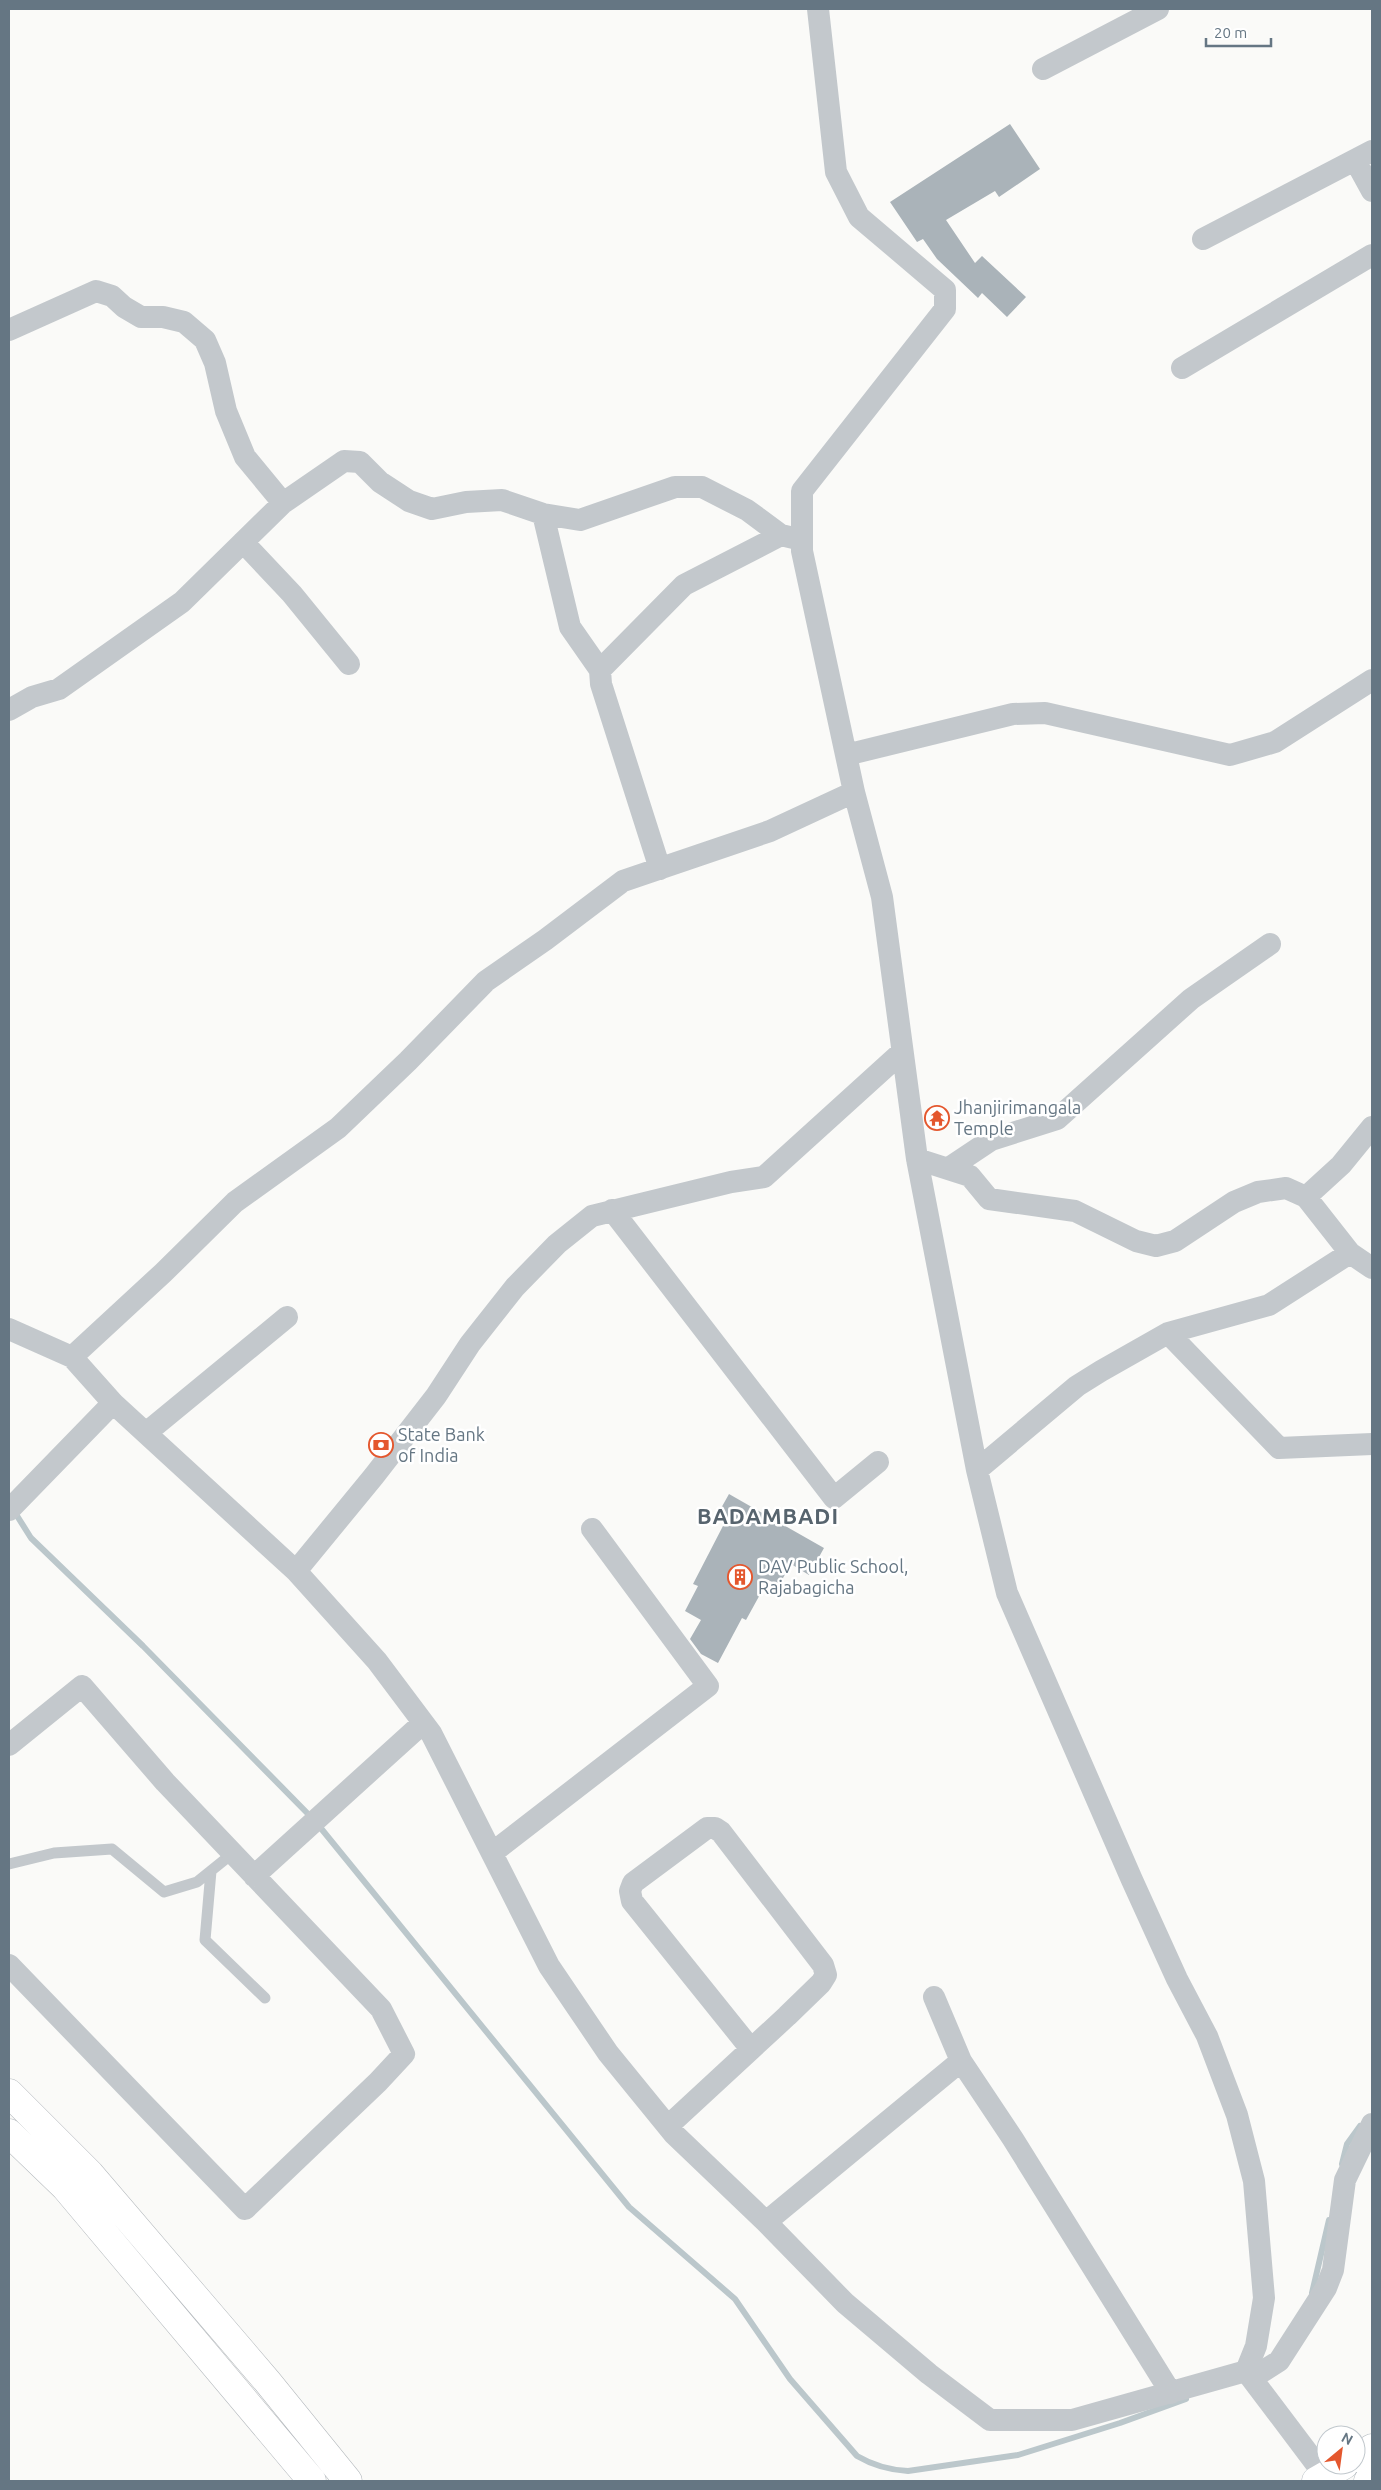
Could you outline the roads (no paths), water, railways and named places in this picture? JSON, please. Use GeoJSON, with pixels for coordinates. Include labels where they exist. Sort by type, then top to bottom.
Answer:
{"type":"FeatureCollection","features":[{"type":"Feature","properties":{"kind":"main road"},"geometry":{"type":"LineString","coordinates":[[9,2093],[90,2174],[266,2381],[348,2481]]}},
{"type":"Feature","properties":{"kind":"main road"},"geometry":{"type":"LineString","coordinates":[[9,2133],[65,2187],[312,2481]]}},
{"type":"Feature","properties":{"kind":"main road"},"geometry":{"type":"LineString","coordinates":[[1368,2481],[1372,2479]]}},
{"type":"Feature","properties":{"kind":"street"},"geometry":{"type":"LineString","coordinates":[[792,537],[802,491],[945,309],[945,290],[859,217],[836,172],[818,9]]}},
{"type":"Feature","properties":{"kind":"street"},"geometry":{"type":"LineString","coordinates":[[1043,69],[1158,9]]}},
{"type":"Feature","properties":{"kind":"street"},"geometry":{"type":"LineString","coordinates":[[1203,239],[1364,156],[1372,191]]}},
{"type":"Feature","properties":{"kind":"street"},"geometry":{"type":"LineString","coordinates":[[1182,368],[1372,255]]}},
{"type":"Feature","properties":{"kind":"street"},"geometry":{"type":"LineString","coordinates":[[9,330],[96,291],[112,296],[124,307],[142,317],[163,317],[184,322],[205,340],[215,362],[226,411],[245,457],[284,503]]}},
{"type":"Feature","properties":{"kind":"street"},"geometry":{"type":"LineString","coordinates":[[9,710],[32,697],[59,689],[182,602],[284,503],[344,461],[360,462],[380,482],[409,501],[432,509],[466,502],[502,500],[543,514],[580,520],[675,487],[702,487],[747,510],[792,537],[802,551],[854,792],[882,897],[917,1159],[977,1470],[1007,1594],[1136,1889],[1177,1979],[1207,2036],[1238,2115],[1254,2181],[1264,2298],[1249,2374]]}},
{"type":"Feature","properties":{"kind":"street"},"geometry":{"type":"LineString","coordinates":[[543,514],[570,627],[600,670],[601,684],[660,869]]}},
{"type":"Feature","properties":{"kind":"street"},"geometry":{"type":"LineString","coordinates":[[600,670],[684,585],[792,537]]}},
{"type":"Feature","properties":{"kind":"street"},"geometry":{"type":"LineString","coordinates":[[243,542],[292,594],[349,664]]}},
{"type":"Feature","properties":{"kind":"street"},"geometry":{"type":"LineString","coordinates":[[846,754],[1013,714],[1045,713],[1230,755],[1275,742],[1372,680]]}},
{"type":"Feature","properties":{"kind":"street"},"geometry":{"type":"LineString","coordinates":[[72,1356],[163,1273],[235,1202],[338,1128],[408,1061],[486,981],[545,940],[623,881],[770,831],[854,792]]}},
{"type":"Feature","properties":{"kind":"street"},"geometry":{"type":"LineString","coordinates":[[949,1168],[991,1140],[1057,1119],[1191,998],[1270,944]]}},
{"type":"Feature","properties":{"kind":"street"},"geometry":{"type":"LineString","coordinates":[[296,1571],[374,1476],[436,1396],[470,1344],[515,1287],[557,1244],[592,1216],[731,1182],[764,1177],[902,1052]]}},
{"type":"Feature","properties":{"kind":"street"},"geometry":{"type":"LineString","coordinates":[[1306,1197],[1340,1165],[1372,1127]]}},
{"type":"Feature","properties":{"kind":"street"},"geometry":{"type":"LineString","coordinates":[[917,1159],[970,1176],[989,1199],[1075,1211],[1136,1242],[1156,1246],[1175,1241],[1234,1202],[1258,1192],[1286,1188],[1306,1197],[1350,1253],[1372,1268]]}},
{"type":"Feature","properties":{"kind":"street"},"geometry":{"type":"LineString","coordinates":[[612,1210],[834,1498],[878,1462]]}},
{"type":"Feature","properties":{"kind":"street"},"geometry":{"type":"LineString","coordinates":[[977,1470],[1077,1386],[1168,1333],[1268,1306],[1350,1253]]}},
{"type":"Feature","properties":{"kind":"street"},"geometry":{"type":"LineString","coordinates":[[146,1433],[287,1317]]}},
{"type":"Feature","properties":{"kind":"street"},"geometry":{"type":"LineString","coordinates":[[9,1329],[72,1356],[113,1402],[296,1571],[377,1661],[431,1733],[549,1966],[608,2053],[668,2126],[845,2303],[929,2374],[990,2420],[1072,2420],[1249,2374],[1279,2361],[1326,2288],[1333,2270],[1345,2180],[1372,2124]]}},
{"type":"Feature","properties":{"kind":"street"},"geometry":{"type":"LineString","coordinates":[[1168,1333],[1279,1448],[1372,1444]]}},
{"type":"Feature","properties":{"kind":"street"},"geometry":{"type":"LineString","coordinates":[[9,1510],[113,1402]]}},
{"type":"Feature","properties":{"kind":"street"},"geometry":{"type":"LineString","coordinates":[[492,1853],[708,1686],[592,1529]]}},
{"type":"Feature","properties":{"kind":"street"},"geometry":{"type":"LineString","coordinates":[[9,1745],[82,1686],[165,1782],[381,2009],[404,2054],[378,2082],[245,2209],[9,1966]]}},
{"type":"Feature","properties":{"kind":"street"},"geometry":{"type":"LineString","coordinates":[[254,1876],[424,1723]]}},
{"type":"Feature","properties":{"kind":"street"},"geometry":{"type":"LineString","coordinates":[[668,2126],[787,2016],[821,1983],[826,1975],[823,1965],[721,1832],[715,1828],[707,1828],[633,1883],[630,1891],[632,1901],[751,2049]]}},
{"type":"Feature","properties":{"kind":"street"},"geometry":{"type":"LineString","coordinates":[[934,1997],[961,2060],[1013,2139],[1171,2393]]}},
{"type":"Feature","properties":{"kind":"street"},"geometry":{"type":"LineString","coordinates":[[766,2222],[961,2060]]}},
{"type":"Feature","properties":{"kind":"street"},"geometry":{"type":"LineString","coordinates":[[1249,2374],[1328,2476]]}},
{"type":"Feature","properties":{"kind":"lane"},"geometry":{"type":"LineString","coordinates":[[9,1864],[54,1853],[112,1849],[164,1892],[197,1882],[233,1853]]}},
{"type":"Feature","properties":{"kind":"lane"},"geometry":{"type":"LineString","coordinates":[[211,1871],[204,1940],[265,1998]]}},
{"type":"Feature","properties":{"kind":"waterway"},"geometry":{"type":"LineString","coordinates":[[14,1511],[31,1538],[143,1646],[315,1821],[629,2207],[735,2299],[790,2379],[857,2456],[882,2467],[908,2471],[1018,2455],[1120,2423],[1186,2399]]}},
{"type":"Feature","properties":{"kind":"waterway"},"geometry":{"type":"LineString","coordinates":[[1342,2164],[1347,2144],[1360,2126]]}},
{"type":"Feature","properties":{"kind":"waterway"},"geometry":{"type":"LineString","coordinates":[[1312,2293],[1329,2220]]}},
{"type":"Feature","properties":{"kind":"place","name":"Jhanjirimangala Temple"},"geometry":{"type":"Point","coordinates":[937,1118]}},
{"type":"Feature","properties":{"kind":"place","name":"State Bank of India"},"geometry":{"type":"Point","coordinates":[381,1445]}},
{"type":"Feature","properties":{"kind":"place","name":"DAV Public School, Rajabagicha"},"geometry":{"type":"Point","coordinates":[740,1577]}},
{"type":"Feature","properties":{"kind":"district","name":"BADAMBADI"},"geometry":{"type":"Point","coordinates":[768,1516]}}]}
